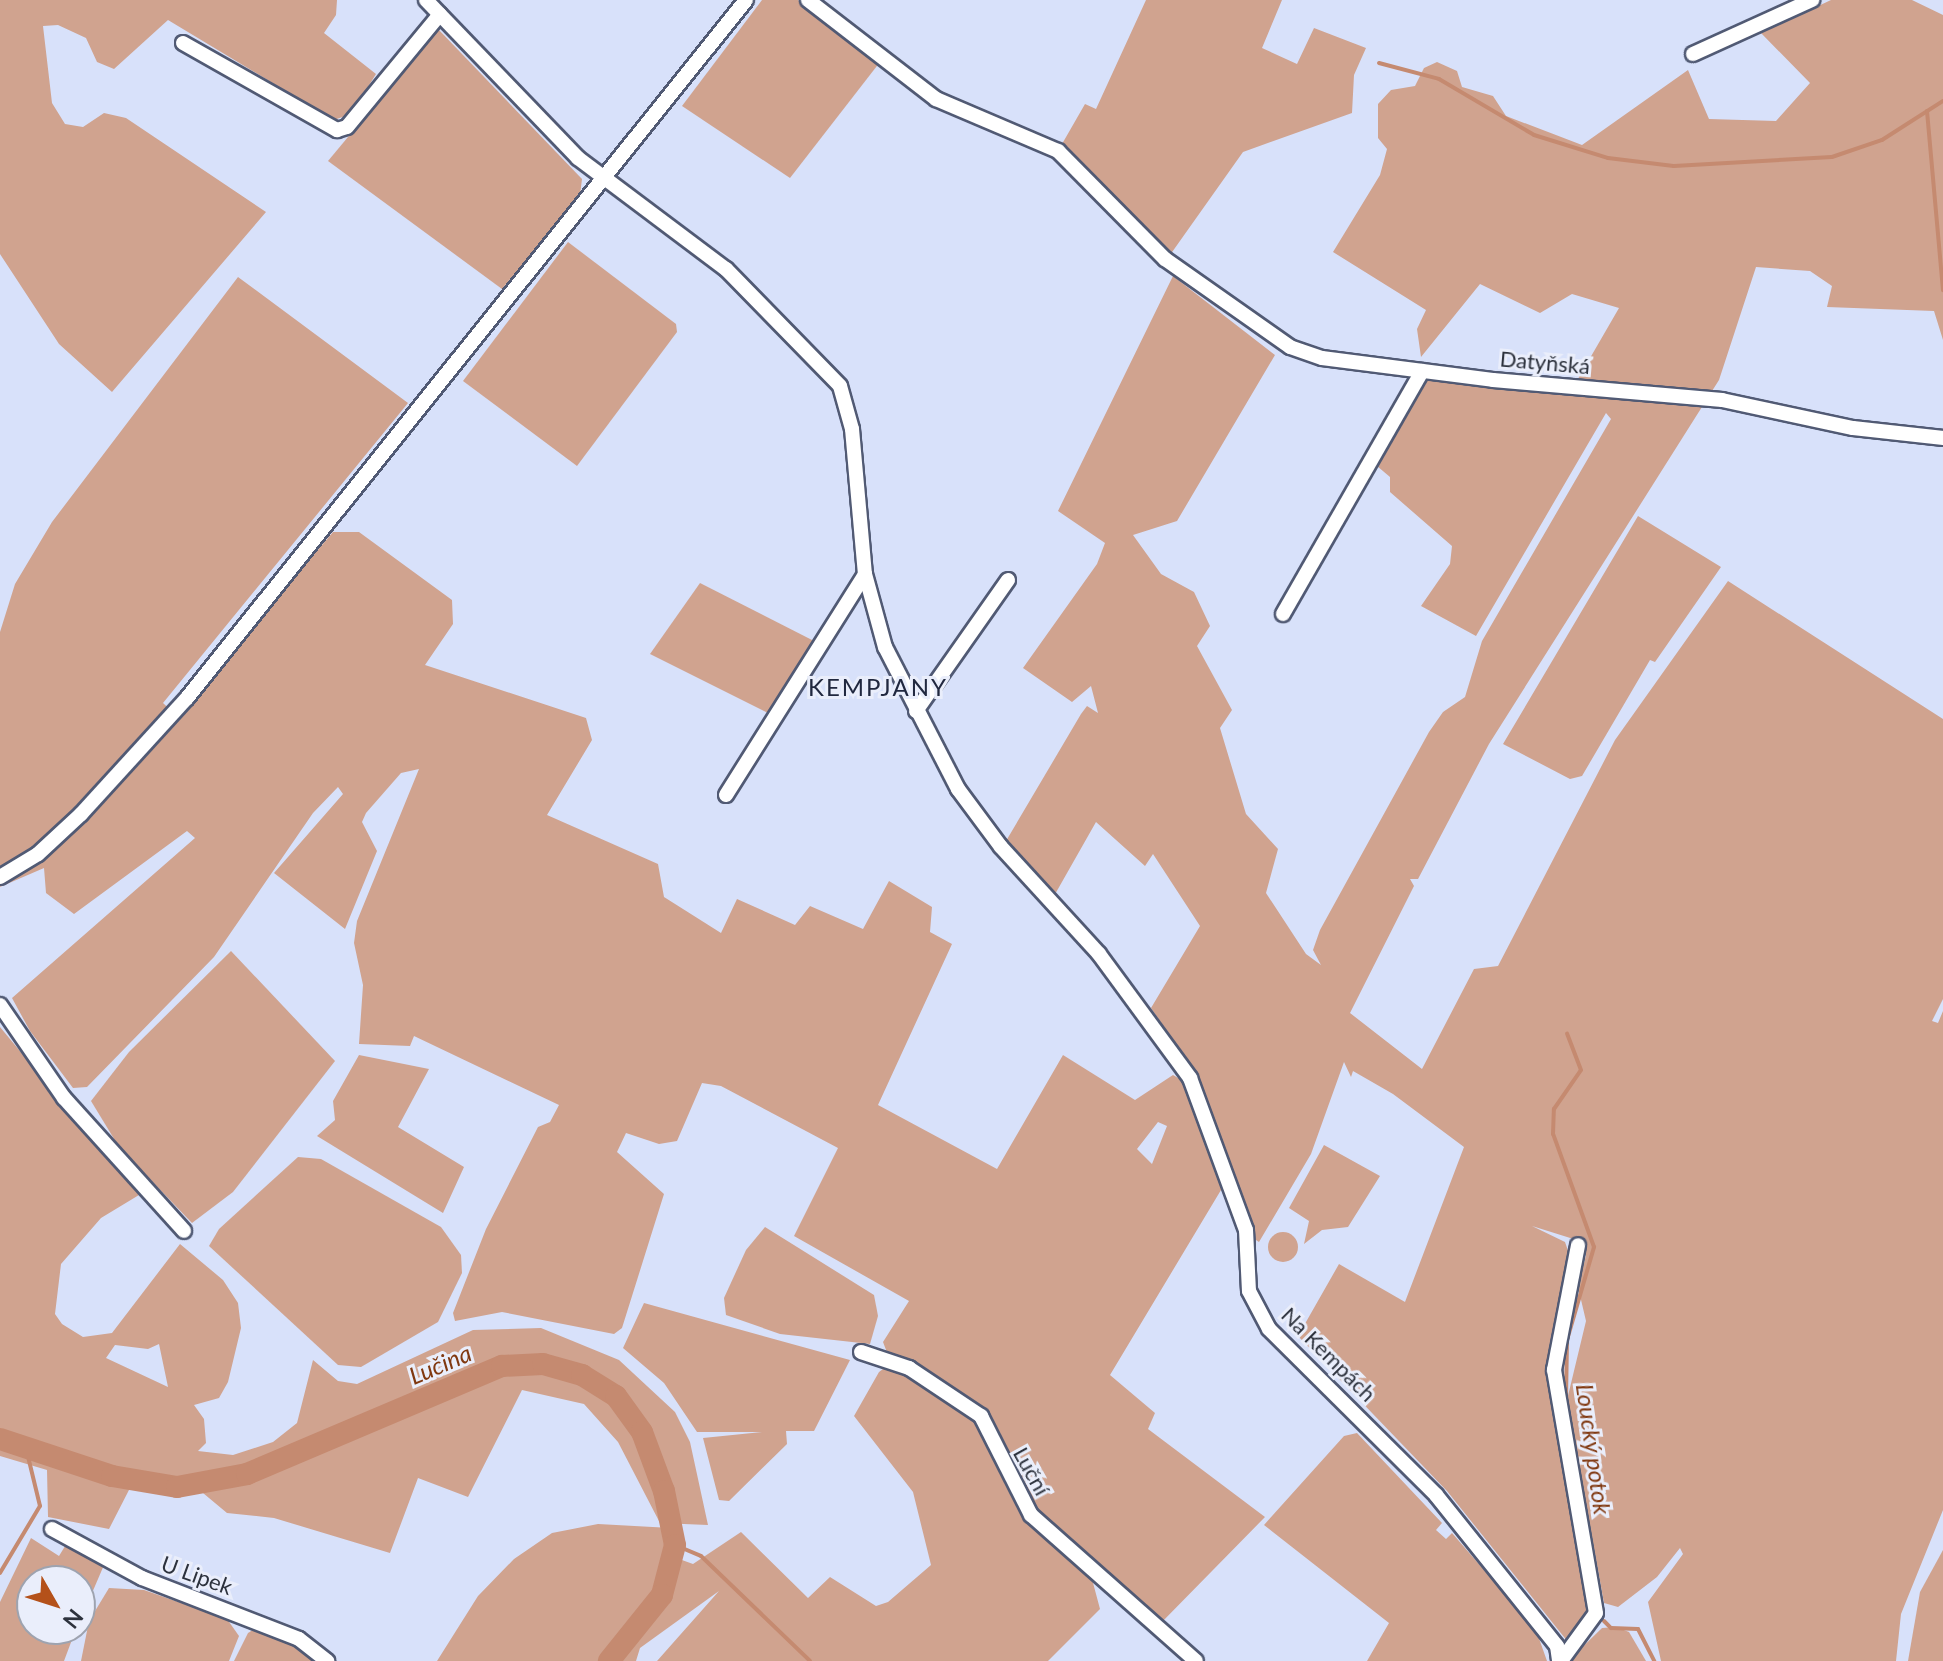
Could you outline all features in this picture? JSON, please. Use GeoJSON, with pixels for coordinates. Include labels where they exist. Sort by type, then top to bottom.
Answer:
{"type":"FeatureCollection","features":[{"type":"Feature","properties":{"kind":"street","name":"Na Kempách"},"geometry":{"type":"LineString","coordinates":[[426,0],[605,180],[726,269],[840,386],[852,429],[865,574],[890,666],[958,789],[1001,847],[1099,954],[1190,1078],[1246,1230],[1249,1291],[1269,1329],[1436,1495],[1557,1646],[1560,1661]]}},
{"type":"Feature","properties":{"kind":"street"},"geometry":{"type":"LineString","coordinates":[[0,877],[38,854],[81,814],[187,698],[605,180],[746,0]]}},
{"type":"Feature","properties":{"kind":"street","name":"Datyňská"},"geometry":{"type":"LineString","coordinates":[[808,0],[936,99],[1058,151],[1165,259],[1290,347],[1422,371],[1722,400],[1853,428],[1943,438]]}},
{"type":"Feature","properties":{"kind":"street"},"geometry":{"type":"LineString","coordinates":[[1693,54],[1812,0]]}},
{"type":"Feature","properties":{"kind":"street"},"geometry":{"type":"LineString","coordinates":[[183,43],[337,130],[347,127],[440,14]]}},
{"type":"Feature","properties":{"kind":"street"},"geometry":{"type":"LineString","coordinates":[[1283,614],[1422,371]]}},
{"type":"Feature","properties":{"kind":"street"},"geometry":{"type":"LineString","coordinates":[[726,795],[865,574]]}},
{"type":"Feature","properties":{"kind":"street"},"geometry":{"type":"LineString","coordinates":[[916,711],[1008,580]]}},
{"type":"Feature","properties":{"kind":"street"},"geometry":{"type":"LineString","coordinates":[[0,1005],[64,1098],[184,1231]]}},
{"type":"Feature","properties":{"kind":"street"},"geometry":{"type":"LineString","coordinates":[[1560,1661],[1596,1613],[1554,1370],[1578,1245]]}},
{"type":"Feature","properties":{"kind":"street","name":"Luční"},"geometry":{"type":"LineString","coordinates":[[861,1352],[909,1368],[981,1416],[1031,1515],[1196,1661]]}},
{"type":"Feature","properties":{"kind":"street","name":"U Lipek"},"geometry":{"type":"LineString","coordinates":[[52,1529],[142,1578],[299,1639],[327,1661]]}},
{"type":"Feature","properties":{"kind":"shaded area"},"geometry":{"type":"Polygon","coordinates":[[[0,0],[337,0],[336,15],[324,33],[376,74],[351,114],[334,120],[168,20],[114,69],[97,62],[86,38],[58,25],[43,26],[52,103],[65,124],[83,127],[104,113],[126,118],[266,212],[112,392],[59,344],[0,254],[0,0]]]}},
{"type":"Feature","properties":{"kind":"shaded area"},"geometry":{"type":"Polygon","coordinates":[[[762,0],[798,0],[880,62],[790,178],[682,106],[762,0]]]}},
{"type":"Feature","properties":{"kind":"shaded area"},"geometry":{"type":"Polygon","coordinates":[[[1146,0],[1282,0],[1262,48],[1297,64],[1314,28],[1366,48],[1354,75],[1352,113],[1243,152],[1170,255],[1062,144],[1085,104],[1096,109],[1146,0]]]}},
{"type":"Feature","properties":{"kind":"shaded area"},"geometry":{"type":"Polygon","coordinates":[[[1831,0],[1912,0],[1943,15],[1943,340],[1934,311],[1827,307],[1832,286],[1810,271],[1756,267],[1719,380],[1489,744],[1418,879],[1410,879],[1414,886],[1350,1013],[1422,1069],[1474,969],[1498,966],[1615,740],[1728,581],[1943,719],[1943,999],[1932,1021],[1938,1023],[1943,1011],[1943,1510],[1901,1614],[1896,1661],[1661,1661],[1648,1602],[1683,1554],[1680,1548],[1657,1577],[1618,1607],[1604,1603],[1567,1400],[1586,1321],[1578,1287],[1586,1255],[1583,1242],[1532,1226],[1565,1242],[1572,1262],[1551,1356],[1593,1619],[1568,1642],[1447,1491],[1298,1336],[1339,1264],[1405,1302],[1464,1147],[1393,1094],[1353,1071],[1351,1077],[1344,1062],[1311,1154],[1259,1242],[1250,1236],[1228,1159],[1224,1185],[1110,1375],[1155,1413],[1148,1429],[1265,1517],[1160,1624],[1035,1507],[993,1426],[1030,1515],[1092,1579],[1100,1609],[1048,1661],[657,1661],[719,1591],[640,1648],[636,1661],[437,1661],[478,1596],[514,1559],[552,1533],[598,1524],[671,1528],[675,1545],[668,1555],[693,1564],[741,1532],[808,1598],[830,1577],[876,1606],[888,1602],[931,1565],[913,1492],[854,1416],[879,1372],[891,1363],[883,1342],[909,1301],[794,1236],[838,1148],[721,1086],[702,1083],[677,1141],[659,1144],[626,1133],[617,1152],[664,1194],[622,1328],[614,1334],[502,1312],[455,1321],[453,1313],[486,1229],[538,1127],[550,1122],[559,1105],[414,1036],[410,1046],[359,1044],[363,985],[354,943],[357,921],[419,769],[401,773],[366,813],[362,822],[377,851],[345,929],[274,873],[343,794],[338,787],[313,813],[214,957],[87,1087],[73,1088],[30,1031],[12,998],[195,838],[187,831],[74,914],[46,893],[44,868],[0,887],[0,632],[15,584],[52,522],[238,277],[408,403],[163,703],[177,716],[333,532],[359,532],[452,600],[453,624],[425,665],[586,718],[592,740],[547,815],[658,864],[664,897],[721,933],[737,899],[795,925],[810,906],[863,929],[889,881],[932,907],[930,932],[952,944],[878,1105],[997,1169],[1063,1055],[1135,1100],[1173,1075],[1185,1082],[1192,1069],[1151,1008],[1200,926],[1153,854],[1145,866],[1096,822],[1054,896],[1006,841],[1081,714],[1087,706],[1098,713],[1091,686],[1072,702],[1023,668],[1097,564],[1105,543],[1058,511],[1173,276],[1275,355],[1177,521],[1133,535],[1161,574],[1194,592],[1210,626],[1197,646],[1232,710],[1220,728],[1246,814],[1278,849],[1266,893],[1306,954],[1321,965],[1313,950],[1320,930],[1429,732],[1443,712],[1465,697],[1482,641],[1611,419],[1606,413],[1476,636],[1421,606],[1450,564],[1452,546],[1390,492],[1390,477],[1377,466],[1425,378],[1575,384],[1619,308],[1572,294],[1540,313],[1480,284],[1421,357],[1417,329],[1426,310],[1333,252],[1380,175],[1387,149],[1378,138],[1378,104],[1391,90],[1415,86],[1424,68],[1437,62],[1457,71],[1462,87],[1493,96],[1506,116],[1582,145],[1688,70],[1709,119],[1776,121],[1810,83],[1761,33],[1831,0]],[[1158,1122],[1137,1149],[1152,1164],[1167,1126],[1158,1122]]]}},
{"type":"Feature","properties":{"kind":"shaded area"},"geometry":{"type":"Polygon","coordinates":[[[438,29],[582,179],[580,195],[502,289],[328,161],[438,29]]]}},
{"type":"Feature","properties":{"kind":"shaded area"},"geometry":{"type":"Polygon","coordinates":[[[568,242],[676,324],[677,332],[577,466],[463,381],[568,242]]]}},
{"type":"Feature","properties":{"kind":"shaded area"},"geometry":{"type":"Polygon","coordinates":[[[1638,516],[1721,567],[1655,662],[1650,660],[1582,776],[1570,779],[1503,744],[1638,516]]]}},
{"type":"Feature","properties":{"kind":"shaded area"},"geometry":{"type":"Polygon","coordinates":[[[700,583],[814,641],[768,713],[650,654],[700,583]]]}},
{"type":"Feature","properties":{"kind":"shaded area"},"geometry":{"type":"Polygon","coordinates":[[[231,951],[335,1061],[233,1192],[192,1223],[119,1147],[91,1101],[129,1052],[231,951]]]}},
{"type":"Feature","properties":{"kind":"shaded area"},"geometry":{"type":"Polygon","coordinates":[[[0,1027],[139,1195],[101,1218],[61,1264],[55,1314],[62,1324],[83,1337],[112,1333],[180,1244],[223,1280],[238,1303],[241,1328],[228,1382],[219,1398],[194,1405],[204,1419],[206,1443],[198,1451],[233,1455],[273,1442],[297,1423],[313,1360],[338,1381],[357,1384],[473,1330],[541,1328],[619,1360],[675,1412],[690,1442],[708,1525],[660,1523],[618,1442],[584,1404],[522,1390],[468,1497],[418,1478],[390,1553],[274,1518],[227,1513],[203,1493],[130,1488],[109,1529],[48,1517],[47,1470],[0,1456],[0,1027]],[[159,1344],[148,1349],[115,1345],[106,1358],[168,1387],[159,1344]]]}},
{"type":"Feature","properties":{"kind":"shaded area"},"geometry":{"type":"Polygon","coordinates":[[[359,1055],[429,1069],[398,1127],[464,1167],[443,1213],[317,1136],[335,1120],[333,1101],[359,1055]]]}},
{"type":"Feature","properties":{"kind":"shaded area"},"geometry":{"type":"Polygon","coordinates":[[[1324,1145],[1380,1176],[1348,1227],[1322,1230],[1304,1244],[1309,1221],[1289,1208],[1324,1145]]]}},
{"type":"Feature","properties":{"kind":"shaded area"},"geometry":{"type":"Polygon","coordinates":[[[298,1157],[321,1159],[441,1227],[461,1255],[462,1273],[438,1322],[361,1367],[338,1365],[209,1246],[219,1229],[298,1157]]]}},
{"type":"Feature","properties":{"kind":"shaded area"},"geometry":{"type":"Polygon","coordinates":[[[765,1227],[874,1295],[878,1316],[870,1344],[780,1334],[726,1315],[724,1298],[746,1250],[765,1227]]]}},
{"type":"Feature","properties":{"kind":"shaded area"},"geometry":{"type":"Polygon","coordinates":[[[1283,1232],[1294,1236],[1298,1247],[1294,1258],[1283,1262],[1272,1258],[1268,1247],[1272,1236],[1283,1232]]]}},
{"type":"Feature","properties":{"kind":"shaded area"},"geometry":{"type":"Polygon","coordinates":[[[644,1303],[850,1360],[814,1431],[786,1431],[787,1444],[729,1501],[719,1500],[703,1438],[762,1432],[697,1432],[664,1383],[623,1348],[644,1303]]]}},
{"type":"Feature","properties":{"kind":"shaded area"},"geometry":{"type":"Polygon","coordinates":[[[1357,1433],[1442,1523],[1436,1530],[1446,1539],[1452,1533],[1536,1630],[1547,1661],[1367,1661],[1389,1623],[1264,1525],[1344,1436],[1357,1433]]]}},
{"type":"Feature","properties":{"kind":"shaded area"},"geometry":{"type":"Polygon","coordinates":[[[31,1538],[59,1556],[67,1543],[104,1565],[96,1584],[96,1565],[18,1565],[31,1538]]]}},
{"type":"Feature","properties":{"kind":"shaded area"},"geometry":{"type":"Polygon","coordinates":[[[1943,1550],[1943,1661],[1908,1661],[1920,1592],[1943,1550]]]}},
{"type":"Feature","properties":{"kind":"shaded area"},"geometry":{"type":"Polygon","coordinates":[[[16,1569],[16,1645],[70,1645],[64,1661],[0,1661],[0,1602],[16,1569]]]}},
{"type":"Feature","properties":{"kind":"shaded area"},"geometry":{"type":"Polygon","coordinates":[[[109,1588],[144,1590],[227,1619],[239,1636],[229,1661],[81,1661],[84,1645],[96,1645],[96,1609],[109,1588]]]}},
{"type":"Feature","properties":{"kind":"shaded area"},"geometry":{"type":"Polygon","coordinates":[[[259,1626],[282,1634],[320,1661],[234,1661],[248,1633],[259,1626]]]}},
{"type":"Feature","properties":{"kind":"shaded area"},"geometry":{"type":"Polygon","coordinates":[[[1616,1627],[1629,1632],[1646,1661],[1568,1661],[1602,1628],[1616,1627]]]}},
{"type":"Feature","properties":{"kind":"waterway"},"geometry":{"type":"LineString","coordinates":[[1379,63],[1439,79],[1534,135],[1608,158],[1674,166],[1832,157],[1882,140],[1943,101]]}},
{"type":"Feature","properties":{"kind":"waterway"},"geometry":{"type":"LineString","coordinates":[[1927,111],[1943,290]]}},
{"type":"Feature","properties":{"kind":"waterway","name":"Loucký potok"},"geometry":{"type":"LineString","coordinates":[[1566,1398],[1567,1340],[1594,1247],[1553,1134],[1554,1109],[1581,1070],[1567,1034]]}},
{"type":"Feature","properties":{"kind":"waterway","name":"Lučina"},"geometry":{"type":"LineString","coordinates":[[0,1439],[112,1476],[177,1487],[247,1474],[502,1366],[543,1364],[582,1375],[616,1396],[642,1432],[664,1491],[675,1545],[662,1595],[609,1661]]}},
{"type":"Feature","properties":{"kind":"waterway"},"geometry":{"type":"LineString","coordinates":[[0,1573],[40,1506],[26,1448]]}},
{"type":"Feature","properties":{"kind":"waterway"},"geometry":{"type":"LineString","coordinates":[[675,1545],[701,1556],[810,1661]]}},
{"type":"Feature","properties":{"kind":"waterway","name":"Loucký potok"},"geometry":{"type":"LineString","coordinates":[[1604,1621],[1611,1628],[1638,1629],[1654,1661]]}},
{"type":"Feature","properties":{"kind":"district","name":"KEMPJANY"},"geometry":{"type":"Point","coordinates":[878,687]}}]}
